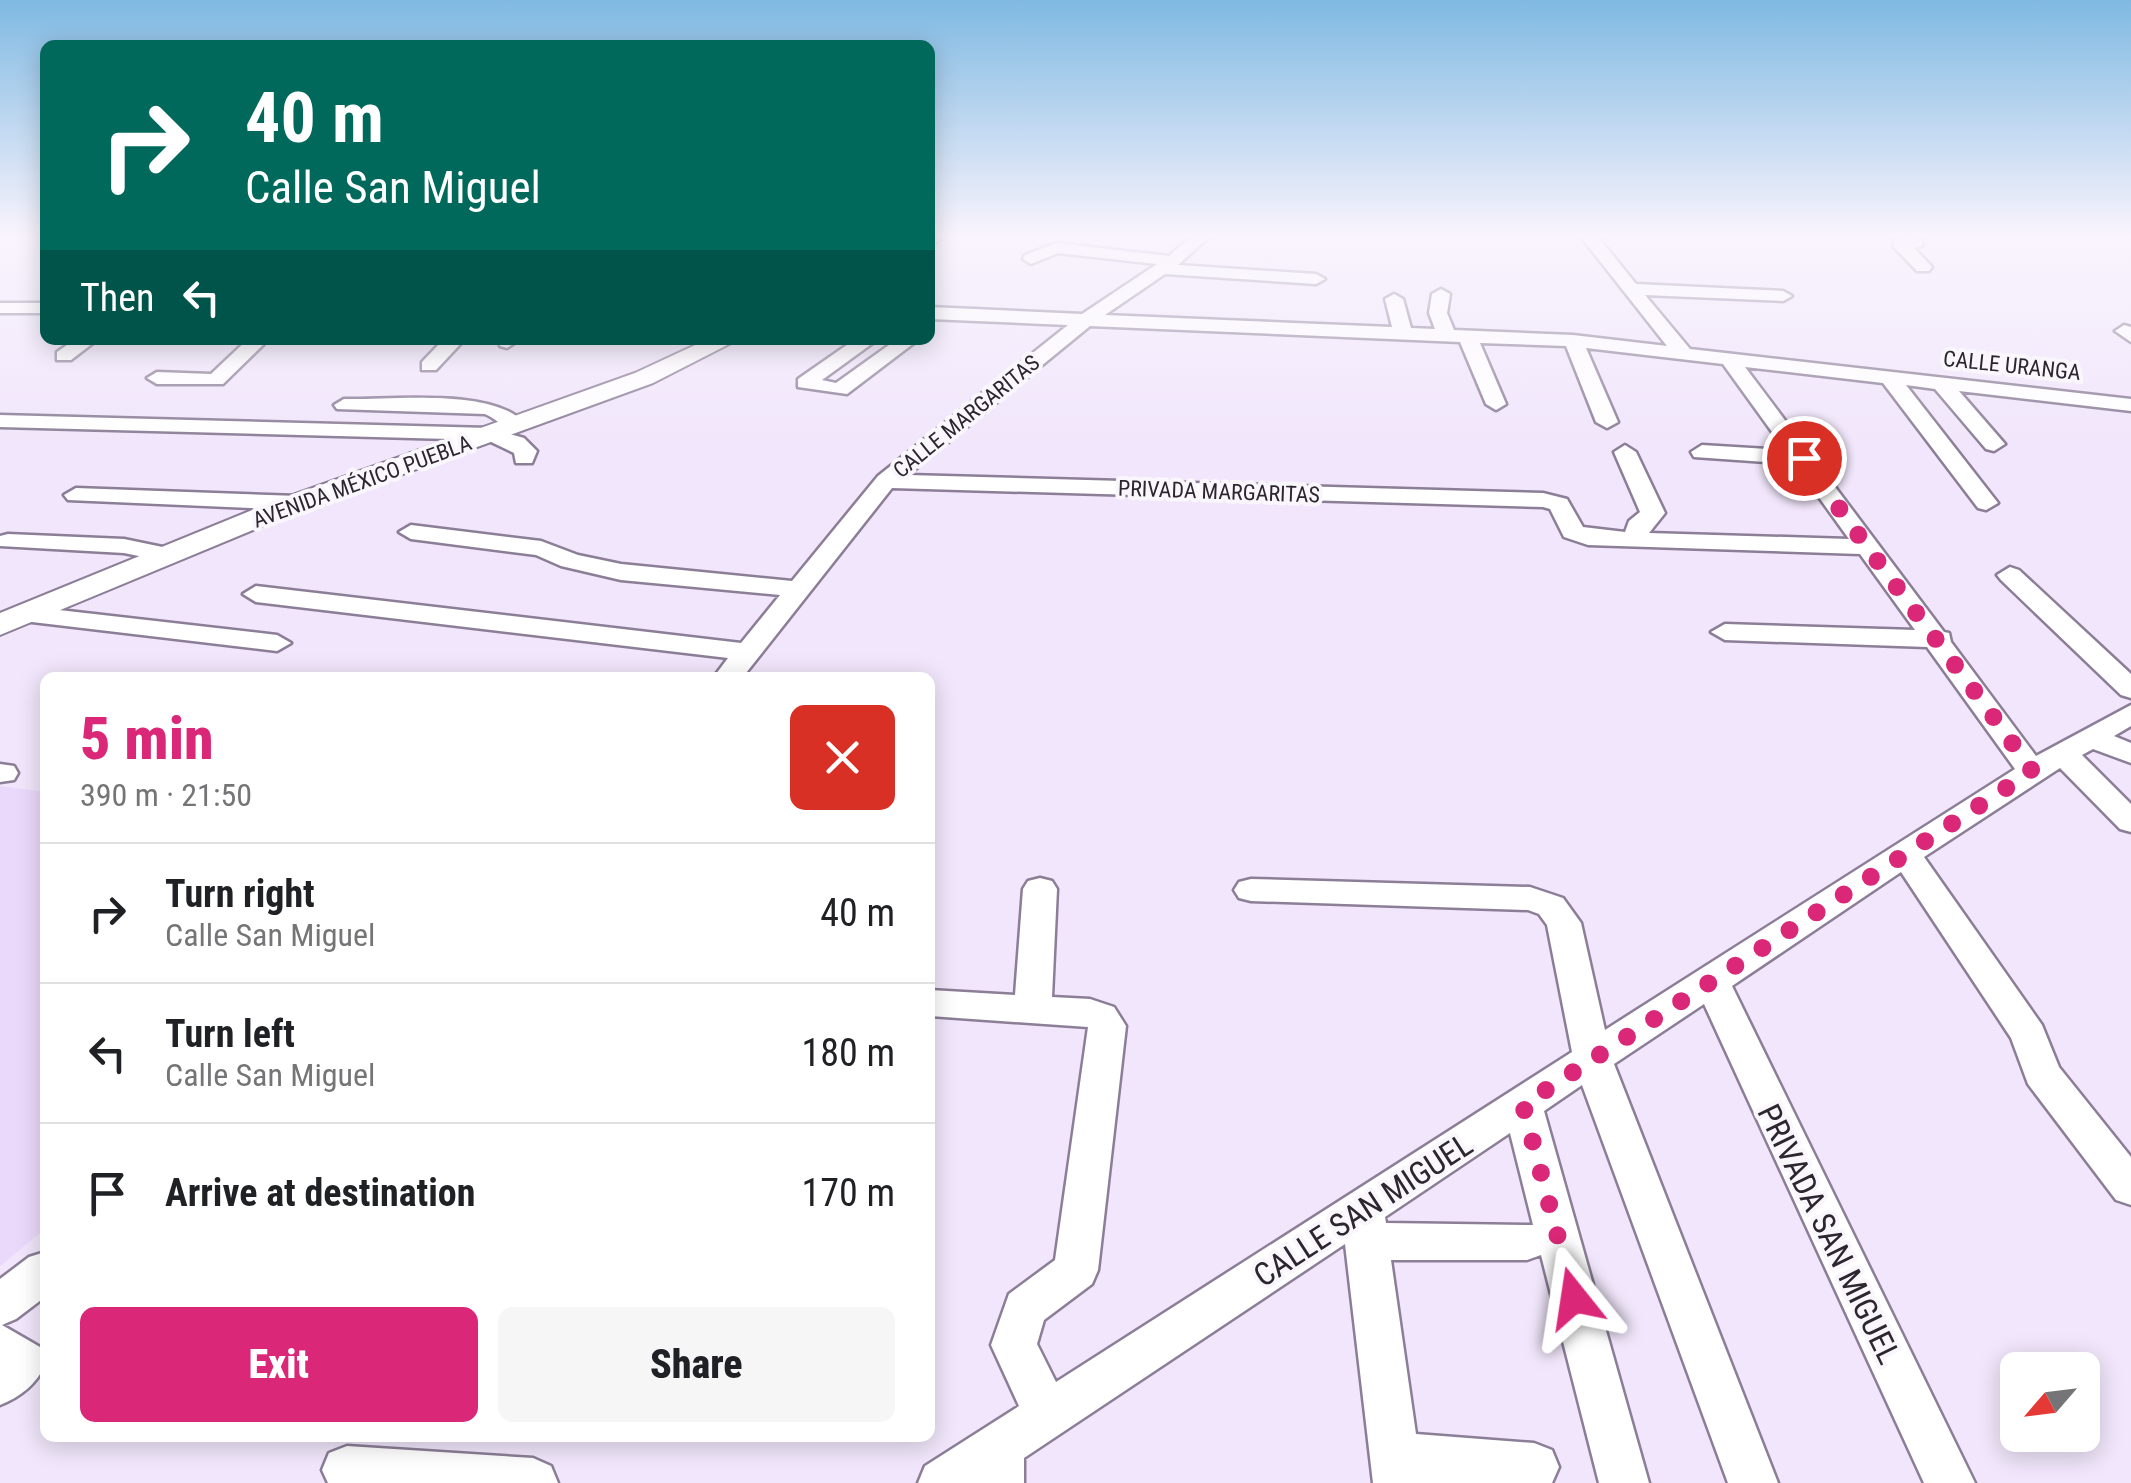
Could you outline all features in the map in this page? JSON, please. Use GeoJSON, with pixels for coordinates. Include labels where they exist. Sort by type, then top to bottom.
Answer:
{"type":"FeatureCollection","features":[{"type":"Feature","properties":{"kind":"main road","name":"AVENIDA MÉXICO PUEBLA"},"geometry":{"type":"LineString","coordinates":[[12,620],[298,503],[644,378],[715,345]]}},
{"type":"Feature","properties":{"kind":"street","name":"CALLE MARGARITAS"},"geometry":{"type":"LineString","coordinates":[[732,672],[886,481],[1106,306]]}},
{"type":"Feature","properties":{"kind":"street"},"geometry":{"type":"LineString","coordinates":[[1396,306],[1403,334]]}},
{"type":"Feature","properties":{"kind":"street"},"geometry":{"type":"LineString","coordinates":[[1439,306],[1438,313],[1458,336],[1496,404]]}},
{"type":"Feature","properties":{"kind":"street"},"geometry":{"type":"LineString","coordinates":[[1645,306],[1677,359]]}},
{"type":"Feature","properties":{"kind":"street"},"geometry":{"type":"LineString","coordinates":[[0,308],[40,308]]}},
{"type":"Feature","properties":{"kind":"street","name":"CALLE URANGA"},"geometry":{"type":"LineString","coordinates":[[935,313],[1573,341],[1677,359],[1729,359],[2131,404]]}},
{"type":"Feature","properties":{"kind":"street"},"geometry":{"type":"LineString","coordinates":[[1573,341],[1607,422]]}},
{"type":"Feature","properties":{"kind":"street"},"geometry":{"type":"LineString","coordinates":[[64,356],[80,345]]}},
{"type":"Feature","properties":{"kind":"street"},"geometry":{"type":"LineString","coordinates":[[157,378],[216,380],[253,345]]}},
{"type":"Feature","properties":{"kind":"street"},"geometry":{"type":"LineString","coordinates":[[429,366],[449,345]]}},
{"type":"Feature","properties":{"kind":"street"},"geometry":{"type":"LineString","coordinates":[[860,345],[804,383],[840,390],[901,345]]}},
{"type":"Feature","properties":{"kind":"street"},"geometry":{"type":"LineString","coordinates":[[1729,359],[1866,548],[1939,639],[2066,752],[2131,822]]}},
{"type":"Feature","properties":{"kind":"street"},"geometry":{"type":"LineString","coordinates":[[1888,376],[1986,503]]}},
{"type":"Feature","properties":{"kind":"street"},"geometry":{"type":"LineString","coordinates":[[1940,383],[1994,444]]}},
{"type":"Feature","properties":{"kind":"street"},"geometry":{"type":"LineString","coordinates":[[344,406],[488,408],[506,415],[502,430]]}},
{"type":"Feature","properties":{"kind":"street"},"geometry":{"type":"LineString","coordinates":[[0,421],[502,430],[526,452],[524,458]]}},
{"type":"Feature","properties":{"kind":"street"},"geometry":{"type":"LineString","coordinates":[[1625,452],[1652,512],[1638,526],[1636,539],[1866,548]]}},
{"type":"Feature","properties":{"kind":"street"},"geometry":{"type":"LineString","coordinates":[[1702,452],[1804,458]]}},
{"type":"Feature","properties":{"kind":"street","name":"PRIVADA MARGARITAS"},"geometry":{"type":"LineString","coordinates":[[886,481],[1552,501],[1559,504],[1579,536],[1636,539]]}},
{"type":"Feature","properties":{"kind":"street"},"geometry":{"type":"LineString","coordinates":[[76,495],[298,503]]}},
{"type":"Feature","properties":{"kind":"street"},"geometry":{"type":"LineString","coordinates":[[411,532],[541,548],[570,561],[621,572],[798,589]]}},
{"type":"Feature","properties":{"kind":"street"},"geometry":{"type":"LineString","coordinates":[[8,541],[124,546],[168,555]]}},
{"type":"Feature","properties":{"kind":"street"},"geometry":{"type":"LineString","coordinates":[[2010,575],[2131,690]]}},
{"type":"Feature","properties":{"kind":"street"},"geometry":{"type":"LineString","coordinates":[[256,594],[747,652]]}},
{"type":"Feature","properties":{"kind":"street"},"geometry":{"type":"LineString","coordinates":[[12,620],[278,643]]}},
{"type":"Feature","properties":{"kind":"street"},"geometry":{"type":"LineString","coordinates":[[1724,632],[1939,639]]}},
{"type":"Feature","properties":{"kind":"street","name":"CALLE SAN MIGUEL"},"geometry":{"type":"LineString","coordinates":[[943,1483],[999,1464],[1046,1414],[1365,1227],[1523,1105],[2066,752],[2131,714]]}},
{"type":"Feature","properties":{"kind":"street"},"geometry":{"type":"LineString","coordinates":[[2066,752],[2131,754]]}},
{"type":"Feature","properties":{"kind":"street"},"geometry":{"type":"LineString","coordinates":[[2066,752],[2131,799]]}},
{"type":"Feature","properties":{"kind":"street"},"geometry":{"type":"LineString","coordinates":[[1906,855],[2029,1034],[2042,1073],[2131,1188]]}},
{"type":"Feature","properties":{"kind":"street"},"geometry":{"type":"LineString","coordinates":[[1033,1010],[1040,890]]}},
{"type":"Feature","properties":{"kind":"street"},"geometry":{"type":"LineString","coordinates":[[1251,890],[1530,899],[1551,906],[1564,923],[1593,1062],[1754,1483]]}},
{"type":"Feature","properties":{"kind":"street","name":"PRIVADA SAN MIGUEL"},"geometry":{"type":"LineString","coordinates":[[1712,983],[1950,1483]]}},
{"type":"Feature","properties":{"kind":"street"},"geometry":{"type":"LineString","coordinates":[[935,1003],[1090,1013],[1102,1018],[1107,1026],[1076,1270],[1025,1308],[1014,1345],[1046,1414]]}},
{"type":"Feature","properties":{"kind":"street"},"geometry":{"type":"LineString","coordinates":[[1523,1105],[1624,1483]]}},
{"type":"Feature","properties":{"kind":"street"},"geometry":{"type":"LineString","coordinates":[[1526,1241],[1365,1227],[1396,1470],[1534,1467]]}},
{"type":"Feature","properties":{"kind":"street"},"geometry":{"type":"LineString","coordinates":[[0,1304],[40,1275]]}},
{"type":"Feature","properties":{"kind":"street"},"geometry":{"type":"LineString","coordinates":[[0,1345],[23,1362],[0,1383]]}},
{"type":"Feature","properties":{"kind":"street"},"geometry":{"type":"LineString","coordinates":[[347,1470],[532,1483]]}},
{"type":"Feature","properties":{"kind":"shaded area"},"geometry":{"type":"Polygon","coordinates":[[[0,786],[40,791],[40,1233],[0,1266],[0,786]]]}},
{"type":"Feature","properties":{"kind":"route"},"geometry":{"type":"LineString","coordinates":[[1574,1298],[1523,1105],[2032,771],[1804,458]]}}]}
